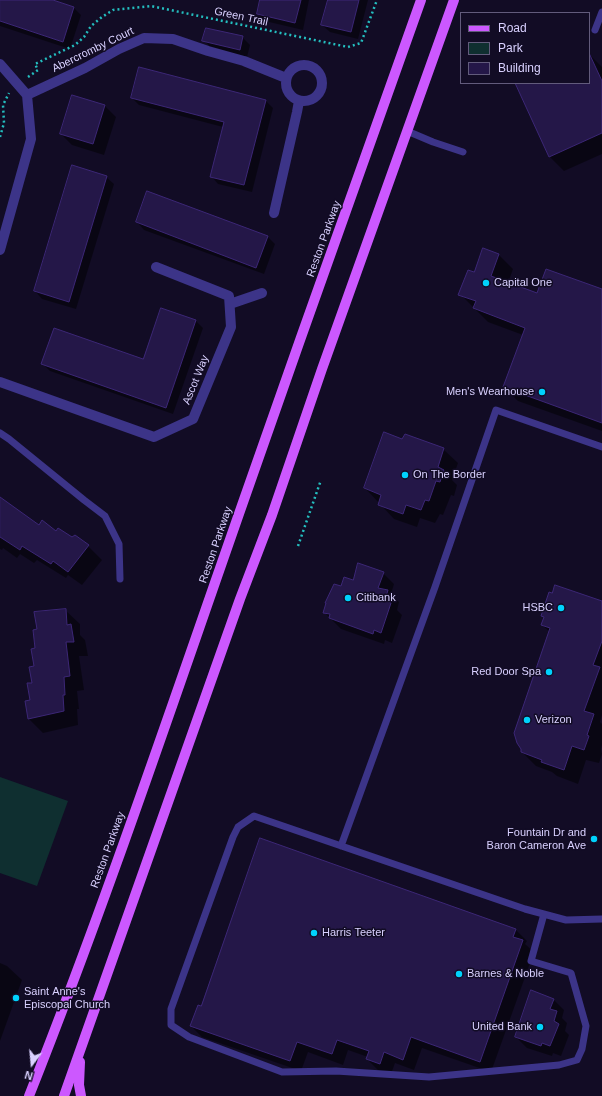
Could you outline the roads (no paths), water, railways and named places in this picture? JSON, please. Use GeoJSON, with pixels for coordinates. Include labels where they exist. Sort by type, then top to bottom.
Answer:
{"type":"FeatureCollection","features":[{"type":"Feature","properties":{"kind":"main road","name":"Reston Parkway"},"geometry":{"type":"LineString","coordinates":[[29,1096],[86,948],[173,707],[256,463],[421,0]]}},
{"type":"Feature","properties":{"kind":"main road"},"geometry":{"type":"LineString","coordinates":[[64,1096],[454,0]]}},
{"type":"Feature","properties":{"kind":"main road"},"geometry":{"type":"LineString","coordinates":[[81,1096],[79,1073],[82,1046]]}},
{"type":"Feature","properties":{"kind":"street","name":"Abercromby Court"},"geometry":{"type":"LineString","coordinates":[[27,95],[144,38],[172,39],[244,61],[286,78]]}},
{"type":"Feature","properties":{"kind":"street"},"geometry":{"type":"LineString","coordinates":[[0,64],[27,95],[31,139],[0,250]]}},
{"type":"Feature","properties":{"kind":"street"},"geometry":{"type":"LineString","coordinates":[[299,66],[308,66],[317,71],[321,79],[321,88],[316,96],[308,101],[299,101],[291,96],[286,88],[286,78],[291,70],[299,66]]}},
{"type":"Feature","properties":{"kind":"street"},"geometry":{"type":"LineString","coordinates":[[274,213],[299,101]]}},
{"type":"Feature","properties":{"kind":"street"},"geometry":{"type":"LineString","coordinates":[[156,267],[229,296],[230,304],[262,293]]}},
{"type":"Feature","properties":{"kind":"street","name":"Ascot Way"},"geometry":{"type":"LineString","coordinates":[[0,382],[154,437],[193,419],[231,327],[230,304]]}},
{"type":"Feature","properties":{"kind":"lane"},"geometry":{"type":"LineString","coordinates":[[595,30],[602,12]]}},
{"type":"Feature","properties":{"kind":"lane"},"geometry":{"type":"LineString","coordinates":[[407,131],[463,152]]}},
{"type":"Feature","properties":{"kind":"lane"},"geometry":{"type":"LineString","coordinates":[[341,846],[435,587],[496,410],[602,447]]}},
{"type":"Feature","properties":{"kind":"lane"},"geometry":{"type":"LineString","coordinates":[[0,433],[9,438],[105,516],[119,544],[120,579]]}},
{"type":"Feature","properties":{"kind":"lane"},"geometry":{"type":"LineString","coordinates":[[544,914],[531,961],[571,973],[586,1026],[582,1049],[577,1060],[559,1065],[429,1077],[336,1071],[282,1072],[189,1037],[171,1025],[171,1009],[233,838],[238,826],[254,816],[525,909],[544,914],[566,920],[602,919]]}},
{"type":"Feature","properties":{"kind":"place","name":"Capital One"},"geometry":{"type":"Point","coordinates":[486,283]}},
{"type":"Feature","properties":{"kind":"place","name":"Men's Wearhouse"},"geometry":{"type":"Point","coordinates":[542,392]}},
{"type":"Feature","properties":{"kind":"place","name":"On The Border"},"geometry":{"type":"Point","coordinates":[405,475]}},
{"type":"Feature","properties":{"kind":"place","name":"Citibank"},"geometry":{"type":"Point","coordinates":[348,598]}},
{"type":"Feature","properties":{"kind":"place","name":"HSBC"},"geometry":{"type":"Point","coordinates":[561,608]}},
{"type":"Feature","properties":{"kind":"place","name":"Red Door Spa"},"geometry":{"type":"Point","coordinates":[549,672]}},
{"type":"Feature","properties":{"kind":"place","name":"Verizon"},"geometry":{"type":"Point","coordinates":[527,720]}},
{"type":"Feature","properties":{"kind":"place","name":"Fountain Dr and Baron Cameron Ave"},"geometry":{"type":"Point","coordinates":[594,839]}},
{"type":"Feature","properties":{"kind":"place","name":"Harris Teeter"},"geometry":{"type":"Point","coordinates":[314,933]}},
{"type":"Feature","properties":{"kind":"place","name":"Barnes & Noble"},"geometry":{"type":"Point","coordinates":[459,974]}},
{"type":"Feature","properties":{"kind":"place","name":"Saint Anne's Episcopal Church"},"geometry":{"type":"Point","coordinates":[16,998]}},
{"type":"Feature","properties":{"kind":"place","name":"United Bank"},"geometry":{"type":"Point","coordinates":[540,1027]}}]}
